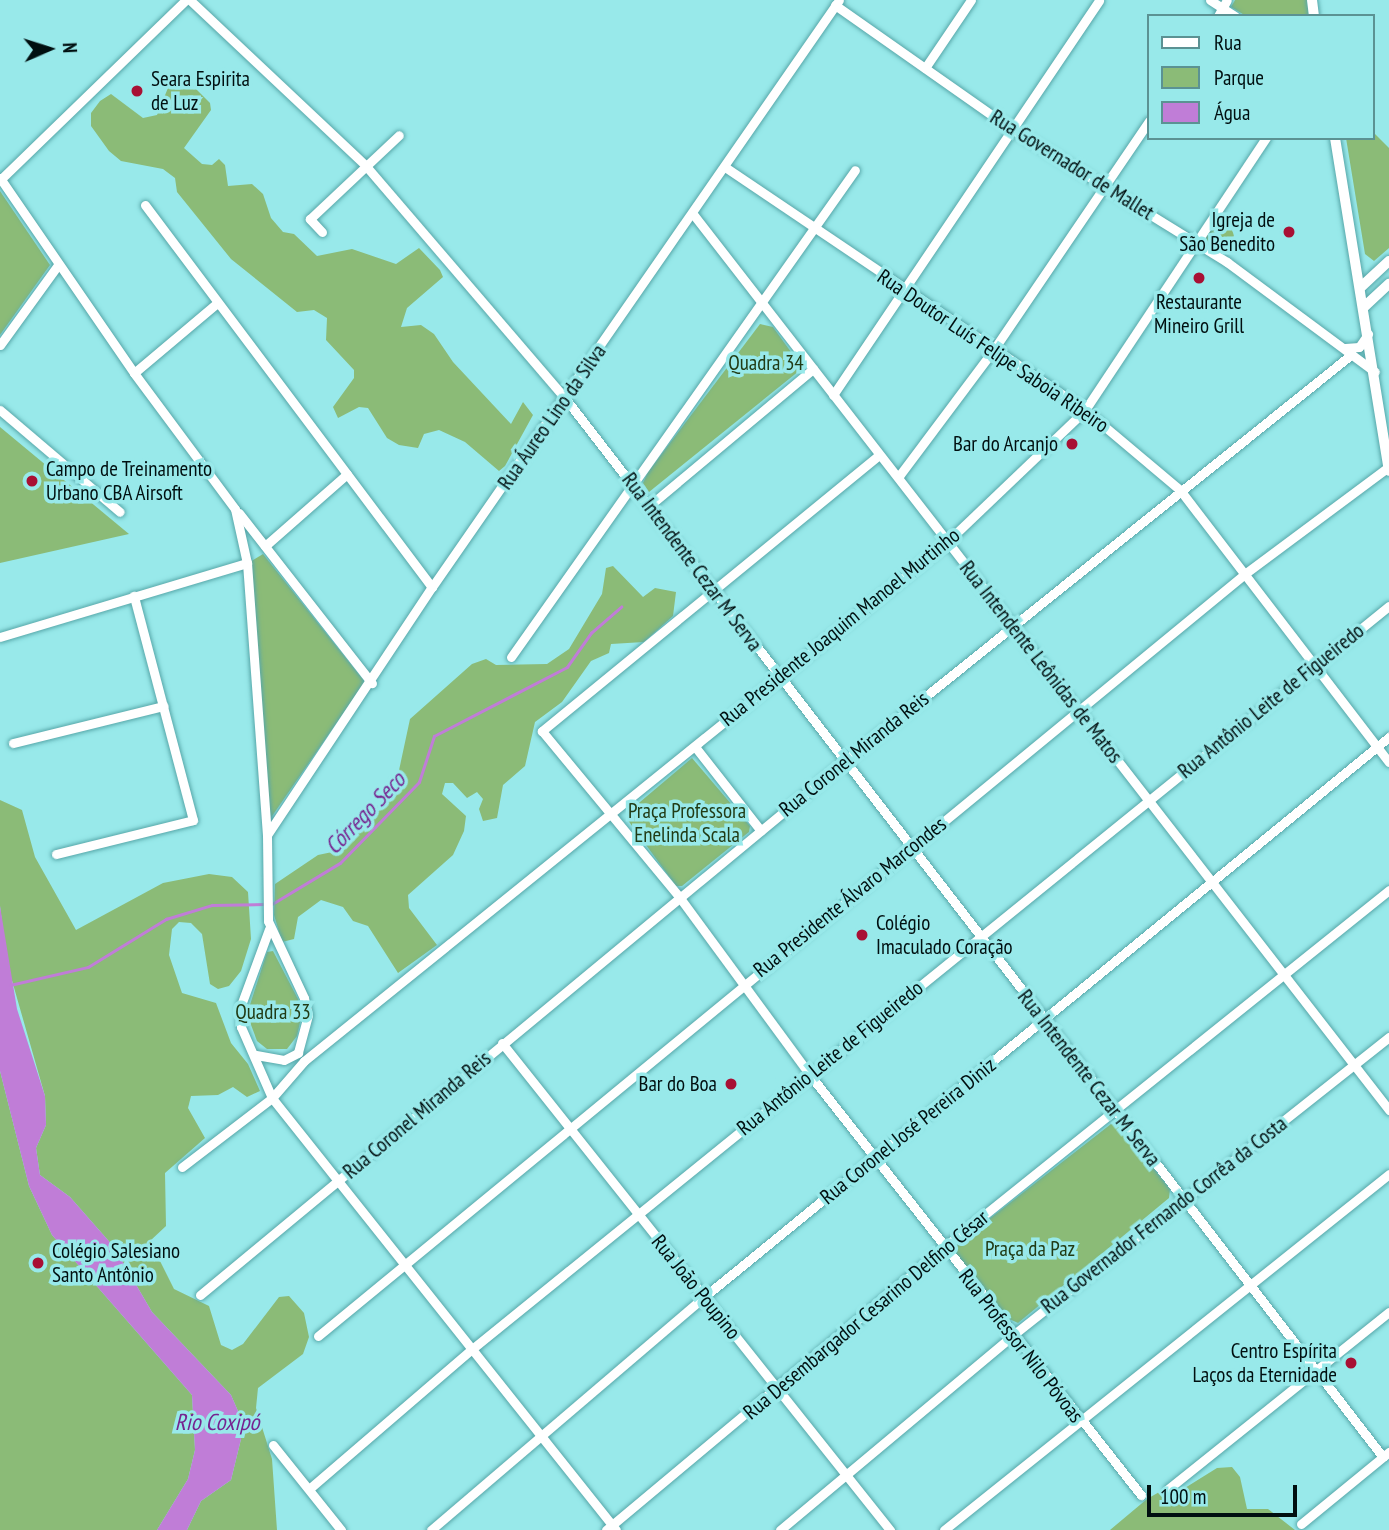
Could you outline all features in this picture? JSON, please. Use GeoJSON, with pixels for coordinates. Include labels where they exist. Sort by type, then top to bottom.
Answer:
{"type":"FeatureCollection","features":[{"type":"Feature","properties":{"kind":"street","name":"Rua Intendente Cezar M Serva"},"geometry":{"type":"LineString","coordinates":[[188,0],[366,166],[565,398],[1182,1199],[1316,1371],[1386,1455]]}},
{"type":"Feature","properties":{"kind":"street"},"geometry":{"type":"LineString","coordinates":[[188,0],[0,179],[134,373],[235,509],[372,683]]}},
{"type":"Feature","properties":{"kind":"street"},"geometry":{"type":"LineString","coordinates":[[925,68],[971,0]]}},
{"type":"Feature","properties":{"kind":"street"},"geometry":{"type":"LineString","coordinates":[[833,395],[1010,128],[1099,0]]}},
{"type":"Feature","properties":{"kind":"street"},"geometry":{"type":"LineString","coordinates":[[1210,0],[1222,8]]}},
{"type":"Feature","properties":{"kind":"street","name":"Rua Governador de Mallet"},"geometry":{"type":"LineString","coordinates":[[837,2],[1010,128],[1227,262],[1375,372]]}},
{"type":"Feature","properties":{"kind":"street","name":"Rua Áureo Lino da Silva"},"geometry":{"type":"LineString","coordinates":[[267,835],[372,683],[432,587],[693,214],[837,2]]}},
{"type":"Feature","properties":{"kind":"street"},"geometry":{"type":"LineString","coordinates":[[900,476],[994,349],[1148,123]]}},
{"type":"Feature","properties":{"kind":"street"},"geometry":{"type":"LineString","coordinates":[[322,232],[310,219],[399,135]]}},
{"type":"Feature","properties":{"kind":"street","name":"Rua Presidente Joaquim Manoel Murtinho"},"geometry":{"type":"LineString","coordinates":[[182,1167],[272,1098],[301,1057],[612,816],[696,748],[778,674],[946,543],[1085,410],[1265,140]]}},
{"type":"Feature","properties":{"kind":"street"},"geometry":{"type":"LineString","coordinates":[[1335,140],[1389,469]]}},
{"type":"Feature","properties":{"kind":"street","name":"Rua Doutor Luís Felipe Saboia Ribeiro"},"geometry":{"type":"LineString","coordinates":[[725,167],[904,291],[1085,410],[1180,490],[1389,762]]}},
{"type":"Feature","properties":{"kind":"street"},"geometry":{"type":"LineString","coordinates":[[511,657],[635,487],[855,170]]}},
{"type":"Feature","properties":{"kind":"street"},"geometry":{"type":"LineString","coordinates":[[145,205],[432,587]]}},
{"type":"Feature","properties":{"kind":"street","name":"Rua Intendente Leônidas de Matos"},"geometry":{"type":"LineString","coordinates":[[693,214],[879,455],[900,476],[946,543],[1080,709],[1389,1110]]}},
{"type":"Feature","properties":{"kind":"street"},"geometry":{"type":"LineString","coordinates":[[1361,287],[1389,261]]}},
{"type":"Feature","properties":{"kind":"street"},"geometry":{"type":"LineString","coordinates":[[0,345],[58,265]]}},
{"type":"Feature","properties":{"kind":"street"},"geometry":{"type":"LineString","coordinates":[[1364,307],[1389,284]]}},
{"type":"Feature","properties":{"kind":"street"},"geometry":{"type":"LineString","coordinates":[[134,373],[217,303]]}},
{"type":"Feature","properties":{"kind":"street"},"geometry":{"type":"LineString","coordinates":[[1343,348],[1359,347],[1368,334]]}},
{"type":"Feature","properties":{"kind":"street","name":"Rua Coronel Miranda Reis"},"geometry":{"type":"LineString","coordinates":[[200,1295],[845,761],[1014,629],[1180,490],[1352,354]]}},
{"type":"Feature","properties":{"kind":"street"},"geometry":{"type":"LineString","coordinates":[[649,506],[813,369]]}},
{"type":"Feature","properties":{"kind":"street"},"geometry":{"type":"LineString","coordinates":[[0,411],[120,512]]}},
{"type":"Feature","properties":{"kind":"street"},"geometry":{"type":"LineString","coordinates":[[1382,430],[1389,450]]}},
{"type":"Feature","properties":{"kind":"street"},"geometry":{"type":"LineString","coordinates":[[712,589],[879,455]]}},
{"type":"Feature","properties":{"kind":"street","name":"Rua Presidente Álvaro Marcondes"},"geometry":{"type":"LineString","coordinates":[[318,1336],[1246,573],[1389,469]]}},
{"type":"Feature","properties":{"kind":"street"},"geometry":{"type":"LineString","coordinates":[[265,546],[347,474]]}},
{"type":"Feature","properties":{"kind":"street"},"geometry":{"type":"LineString","coordinates":[[235,509],[247,563],[267,835],[268,925],[240,1005],[241,1027],[256,1055],[272,1098],[407,1264],[611,1528]]}},
{"type":"Feature","properties":{"kind":"street"},"geometry":{"type":"LineString","coordinates":[[0,637],[247,563]]}},
{"type":"Feature","properties":{"kind":"street","name":"Rua Professor Nilo Póvoas"},"geometry":{"type":"LineString","coordinates":[[712,589],[542,731],[680,898],[742,987],[943,1248],[1141,1495]]}},
{"type":"Feature","properties":{"kind":"street"},"geometry":{"type":"LineString","coordinates":[[56,855],[193,820],[134,596]]}},
{"type":"Feature","properties":{"kind":"street","name":"Rua Antônio Leite de Figueiredo"},"geometry":{"type":"LineString","coordinates":[[309,1489],[472,1349],[1389,606]]}},
{"type":"Feature","properties":{"kind":"street"},"geometry":{"type":"LineString","coordinates":[[13,743],[164,706]]}},
{"type":"Feature","properties":{"kind":"street","name":"Rua Coronel José Pereira Diniz"},"geometry":{"type":"LineString","coordinates":[[431,1530],[704,1297],[1389,737]]}},
{"type":"Feature","properties":{"kind":"street"},"geometry":{"type":"LineString","coordinates":[[696,748],[761,831]]}},
{"type":"Feature","properties":{"kind":"street","name":"Rua Desembargador Cesarino Delfino César"},"geometry":{"type":"LineString","coordinates":[[611,1528],[943,1248],[1117,1112],[1389,890]]}},
{"type":"Feature","properties":{"kind":"street"},"geometry":{"type":"LineString","coordinates":[[256,1055],[284,1060],[301,1057],[308,1015],[304,998],[268,925]]}},
{"type":"Feature","properties":{"kind":"street","name":"Rua Governador Fernando Corrêa da Costa"},"geometry":{"type":"LineString","coordinates":[[780,1530],[1013,1335],[1389,1037]]}},
{"type":"Feature","properties":{"kind":"street","name":"Rua João Poupino"},"geometry":{"type":"LineString","coordinates":[[502,1043],[890,1530]]}},
{"type":"Feature","properties":{"kind":"street"},"geometry":{"type":"LineString","coordinates":[[944,1530],[1389,1174]]}},
{"type":"Feature","properties":{"kind":"street"},"geometry":{"type":"LineString","coordinates":[[1168,1489],[1389,1312]]}},
{"type":"Feature","properties":{"kind":"street"},"geometry":{"type":"LineString","coordinates":[[273,1445],[341,1530]]}},
{"type":"Feature","properties":{"kind":"street"},"geometry":{"type":"LineString","coordinates":[[1301,1524],[1386,1455]]}},
{"type":"Feature","properties":{"kind":"green space"},"geometry":{"type":"Polygon","coordinates":[[[1235,0],[1307,0],[1309,14],[1243,14],[1231,7],[1235,0]]]}},
{"type":"Feature","properties":{"kind":"green space"},"geometry":{"type":"Polygon","coordinates":[[[184,77],[210,103],[211,110],[184,148],[202,164],[212,165],[219,159],[225,165],[228,186],[252,184],[263,194],[271,218],[283,232],[294,234],[317,256],[352,249],[396,264],[419,248],[440,270],[443,277],[407,308],[401,327],[421,325],[434,334],[453,362],[511,424],[523,402],[533,415],[505,466],[499,471],[465,442],[439,430],[424,434],[418,448],[399,445],[387,438],[368,408],[359,407],[338,418],[333,407],[354,378],[354,370],[326,340],[327,318],[314,310],[297,312],[231,259],[177,192],[175,178],[163,169],[121,161],[109,151],[91,126],[91,113],[100,101],[111,94],[143,118],[157,115],[172,78],[184,77]]]}},
{"type":"Feature","properties":{"kind":"green space"},"geometry":{"type":"Polygon","coordinates":[[[1375,134],[1389,148],[1389,248],[1374,261],[1365,254],[1346,140],[1375,140],[1375,134]]]}},
{"type":"Feature","properties":{"kind":"green space"},"geometry":{"type":"Polygon","coordinates":[[[0,191],[50,265],[0,335],[0,191]]]}},
{"type":"Feature","properties":{"kind":"green space"},"geometry":{"type":"Polygon","coordinates":[[[1219,223],[1230,227],[1234,238],[1230,249],[1219,253],[1208,249],[1204,238],[1208,227],[1219,223]]]}},
{"type":"Feature","properties":{"kind":"green space","name":"Quadra 34"},"geometry":{"type":"Polygon","coordinates":[[[760,324],[773,327],[799,363],[799,371],[649,492],[643,483],[648,472],[760,324]]]}},
{"type":"Feature","properties":{"kind":"green space","name":"Campo de Treinamento Urbano CBA Airsoft"},"geometry":{"type":"Polygon","coordinates":[[[0,427],[129,534],[0,563],[0,427]]]}},
{"type":"Feature","properties":{"kind":"green space"},"geometry":{"type":"Polygon","coordinates":[[[263,554],[365,682],[268,822],[250,562],[263,554]]]}},
{"type":"Feature","properties":{"kind":"green space"},"geometry":{"type":"Polygon","coordinates":[[[613,566],[643,597],[655,588],[676,592],[673,616],[644,642],[611,644],[609,653],[591,661],[562,702],[535,722],[525,766],[503,785],[497,818],[483,821],[479,809],[483,799],[477,792],[467,798],[453,783],[445,783],[442,794],[466,816],[464,831],[453,855],[408,895],[409,908],[437,945],[398,973],[368,926],[353,921],[343,907],[321,900],[298,917],[294,939],[282,942],[274,915],[275,884],[318,855],[337,851],[370,817],[398,775],[410,719],[472,664],[486,659],[496,665],[547,664],[569,649],[602,594],[606,568],[613,566]]]}},
{"type":"Feature","properties":{"kind":"green space","name":"Praça Professora Enelinda Scala"},"geometry":{"type":"Polygon","coordinates":[[[692,758],[750,826],[749,832],[682,886],[676,886],[627,819],[627,813],[692,758]]]}},
{"type":"Feature","properties":{"kind":"green space"},"geometry":{"type":"Polygon","coordinates":[[[0,800],[22,810],[35,857],[76,930],[163,883],[209,874],[232,877],[248,892],[251,939],[241,971],[229,986],[218,989],[210,984],[202,934],[191,923],[179,922],[172,929],[169,955],[182,993],[216,1003],[231,1043],[248,1064],[260,1091],[247,1097],[233,1087],[218,1095],[191,1096],[188,1108],[205,1138],[165,1173],[166,1226],[150,1241],[174,1289],[209,1306],[221,1345],[232,1350],[243,1344],[279,1297],[289,1296],[304,1313],[309,1337],[303,1354],[258,1388],[256,1408],[272,1459],[277,1530],[187,1530],[201,1501],[231,1480],[241,1439],[241,1418],[231,1395],[152,1312],[114,1247],[70,1197],[40,1175],[36,1148],[46,1125],[45,1096],[7,963],[0,906],[0,800]]]}},
{"type":"Feature","properties":{"kind":"green space","name":"Quadra 33"},"geometry":{"type":"Polygon","coordinates":[[[273,951],[298,999],[301,1018],[297,1036],[287,1049],[267,1049],[257,1041],[247,1014],[267,952],[273,951]]]}},
{"type":"Feature","properties":{"kind":"green space"},"geometry":{"type":"Polygon","coordinates":[[[0,1071],[29,1186],[52,1235],[192,1395],[195,1450],[188,1479],[157,1530],[0,1530],[0,1071]]]}},
{"type":"Feature","properties":{"kind":"green space","name":"Praça da Paz"},"geometry":{"type":"Polygon","coordinates":[[[1111,1124],[1119,1125],[1170,1189],[1169,1198],[1018,1323],[1007,1318],[955,1253],[957,1244],[1111,1124]]]}},
{"type":"Feature","properties":{"kind":"green space"},"geometry":{"type":"Polygon","coordinates":[[[1232,1467],[1240,1477],[1247,1509],[1268,1509],[1295,1530],[1110,1530],[1147,1499],[1161,1491],[1172,1496],[1217,1468],[1232,1467]]]}},
{"type":"Feature","properties":{"kind":"water","name":"Rio Coxipó"},"geometry":{"type":"Polygon","coordinates":[[[0,906],[17,1009],[45,1096],[46,1125],[36,1148],[40,1175],[70,1197],[114,1247],[152,1312],[231,1395],[241,1418],[241,1439],[231,1480],[201,1501],[187,1530],[157,1530],[188,1479],[195,1450],[192,1395],[52,1235],[29,1186],[0,1071],[0,906]]]}},
{"type":"Feature","properties":{"kind":"waterway","name":"Córrego Seco"},"geometry":{"type":"LineString","coordinates":[[272,904],[340,863],[419,782],[434,736],[567,667],[591,633],[621,607]]}},
{"type":"Feature","properties":{"kind":"waterway","name":"Córrego Seco"},"geometry":{"type":"LineString","coordinates":[[10,985],[88,967],[166,919],[212,905],[265,904]]}},
{"type":"Feature","properties":{"kind":"place","name":"Seara Espirita de Luz"},"geometry":{"type":"Point","coordinates":[137,91]}},
{"type":"Feature","properties":{"kind":"place","name":"Igreja de São Benedito"},"geometry":{"type":"Point","coordinates":[1289,232]}},
{"type":"Feature","properties":{"kind":"place","name":"Restaurante Mineiro Grill"},"geometry":{"type":"Point","coordinates":[1199,278]}},
{"type":"Feature","properties":{"kind":"place","name":"Bar do Arcanjo"},"geometry":{"type":"Point","coordinates":[1072,444]}},
{"type":"Feature","properties":{"kind":"place","name":"Campo de Treinamento Urbano CBA Airsoft"},"geometry":{"type":"Point","coordinates":[32,481]}},
{"type":"Feature","properties":{"kind":"place","name":"Colégio Imaculado Coração"},"geometry":{"type":"Point","coordinates":[862,935]}},
{"type":"Feature","properties":{"kind":"place","name":"Bar do Boa"},"geometry":{"type":"Point","coordinates":[731,1084]}},
{"type":"Feature","properties":{"kind":"place","name":"Colégio Salesiano Santo Antônio"},"geometry":{"type":"Point","coordinates":[38,1263]}},
{"type":"Feature","properties":{"kind":"place","name":"Centro Espírita Laços da Eternidade"},"geometry":{"type":"Point","coordinates":[1351,1363]}}]}
